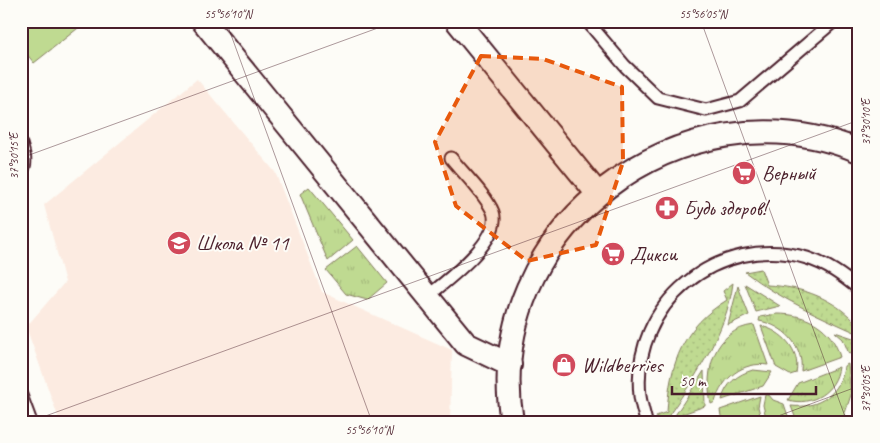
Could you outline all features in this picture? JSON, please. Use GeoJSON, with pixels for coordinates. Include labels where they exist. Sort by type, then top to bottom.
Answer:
{"type":"FeatureCollection","features":[{"type":"Feature","properties":{"kind":"street"},"geometry":{"type":"LineString","coordinates":[[457,21],[597,193]]}},
{"type":"Feature","properties":{"kind":"street"},"geometry":{"type":"LineString","coordinates":[[204,22],[466,344],[510,365]]}},
{"type":"Feature","properties":{"kind":"street"},"geometry":{"type":"LineString","coordinates":[[512,422],[510,365],[520,312],[542,262],[573,217],[597,193],[636,165],[661,153],[713,136],[768,132],[822,138],[859,151]]}},
{"type":"Feature","properties":{"kind":"lane"},"geometry":{"type":"LineString","coordinates":[[587,21],[625,66],[658,98],[706,110],[740,101],[834,21]]}},
{"type":"Feature","properties":{"kind":"lane"},"geometry":{"type":"LineString","coordinates":[[21,144],[25,157],[21,172]]}},
{"type":"Feature","properties":{"kind":"lane"},"geometry":{"type":"LineString","coordinates":[[428,296],[470,261],[493,229],[493,212],[451,158]]}},
{"type":"Feature","properties":{"kind":"lane"},"geometry":{"type":"LineString","coordinates":[[646,422],[640,397],[639,377],[647,338],[665,303],[694,276],[711,266],[749,254],[788,254],[827,266],[859,290]]}},
{"type":"Feature","properties":{"kind":"lane"},"geometry":{"type":"LineString","coordinates":[[21,395],[31,422]]}},
{"type":"Feature","properties":{"kind":"highlighted area"},"geometry":{"type":"Polygon","coordinates":[[[481,56],[543,59],[622,87],[623,162],[596,245],[527,261],[456,206],[435,142],[481,56]]]}},
{"type":"Feature","properties":{"kind":"shaded area","name":"Школа № 11"},"geometry":{"type":"Polygon","coordinates":[[[197,79],[275,172],[322,292],[452,350],[450,422],[60,422],[26,327],[65,282],[44,205],[197,79]]]}},
{"type":"Feature","properties":{"kind":"green space"},"geometry":{"type":"Polygon","coordinates":[[[21,21],[87,21],[34,63],[21,47],[21,21]]]}},
{"type":"Feature","properties":{"kind":"green space"},"geometry":{"type":"Polygon","coordinates":[[[309,187],[353,240],[328,261],[300,194],[309,187]]]}},
{"type":"Feature","properties":{"kind":"green space"},"geometry":{"type":"Polygon","coordinates":[[[357,246],[387,283],[367,300],[346,294],[326,270],[357,246]]]}},
{"type":"Feature","properties":{"kind":"green space"},"geometry":{"type":"Polygon","coordinates":[[[761,269],[767,285],[805,291],[839,308],[859,326],[859,334],[786,299],[745,272],[761,269]]]}},
{"type":"Feature","properties":{"kind":"green space"},"geometry":{"type":"Polygon","coordinates":[[[733,283],[730,302],[724,320],[707,355],[665,421],[657,422],[656,416],[667,412],[671,377],[689,334],[699,322],[727,300],[723,291],[733,283]]]}},
{"type":"Feature","properties":{"kind":"green space"},"geometry":{"type":"Polygon","coordinates":[[[745,284],[780,306],[756,312],[745,284]]]}},
{"type":"Feature","properties":{"kind":"green space"},"geometry":{"type":"Polygon","coordinates":[[[738,286],[749,315],[728,325],[738,286]]]}},
{"type":"Feature","properties":{"kind":"green space"},"geometry":{"type":"Polygon","coordinates":[[[777,314],[798,316],[817,324],[831,338],[840,357],[801,371],[799,353],[790,338],[776,327],[759,321],[760,317],[777,314]]]}},
{"type":"Feature","properties":{"kind":"green space"},"geometry":{"type":"Polygon","coordinates":[[[754,325],[768,365],[750,366],[735,373],[718,393],[715,402],[711,404],[709,378],[715,354],[721,343],[729,335],[740,328],[754,325]]]}},
{"type":"Feature","properties":{"kind":"green space"},"geometry":{"type":"Polygon","coordinates":[[[761,326],[783,337],[793,349],[797,365],[796,373],[790,375],[776,367],[761,326]]]}},
{"type":"Feature","properties":{"kind":"green space"},"geometry":{"type":"Polygon","coordinates":[[[835,332],[859,340],[859,350],[849,354],[843,339],[835,332]]]}},
{"type":"Feature","properties":{"kind":"green space"},"geometry":{"type":"Polygon","coordinates":[[[848,364],[851,395],[842,422],[797,422],[791,406],[810,405],[827,397],[839,384],[844,366],[848,364]]]}},
{"type":"Feature","properties":{"kind":"green space"},"geometry":{"type":"Polygon","coordinates":[[[839,367],[833,383],[821,395],[806,401],[788,400],[798,383],[839,367]]]}},
{"type":"Feature","properties":{"kind":"green space"},"geometry":{"type":"Polygon","coordinates":[[[753,370],[772,372],[763,386],[722,400],[726,389],[733,380],[753,370]]]}},
{"type":"Feature","properties":{"kind":"green space"},"geometry":{"type":"Polygon","coordinates":[[[704,371],[705,406],[674,417],[704,371]]]}},
{"type":"Feature","properties":{"kind":"green space"},"geometry":{"type":"Polygon","coordinates":[[[768,394],[773,400],[784,404],[790,422],[767,422],[763,405],[765,395],[768,394]]]}},
{"type":"Feature","properties":{"kind":"green space"},"geometry":{"type":"Polygon","coordinates":[[[760,396],[758,407],[762,422],[722,422],[720,410],[760,396]]]}},
{"type":"Feature","properties":{"kind":"place","name":"Верный"},"geometry":{"type":"Point","coordinates":[744,173]}},
{"type":"Feature","properties":{"kind":"place","name":"Будь здоров!"},"geometry":{"type":"Point","coordinates":[667,208]}},
{"type":"Feature","properties":{"kind":"place","name":"Школа № 11"},"geometry":{"type":"Point","coordinates":[179,243]}},
{"type":"Feature","properties":{"kind":"place","name":"Дикси"},"geometry":{"type":"Point","coordinates":[613,254]}},
{"type":"Feature","properties":{"kind":"place","name":"Wildberries"},"geometry":{"type":"Point","coordinates":[564,365]}}]}
